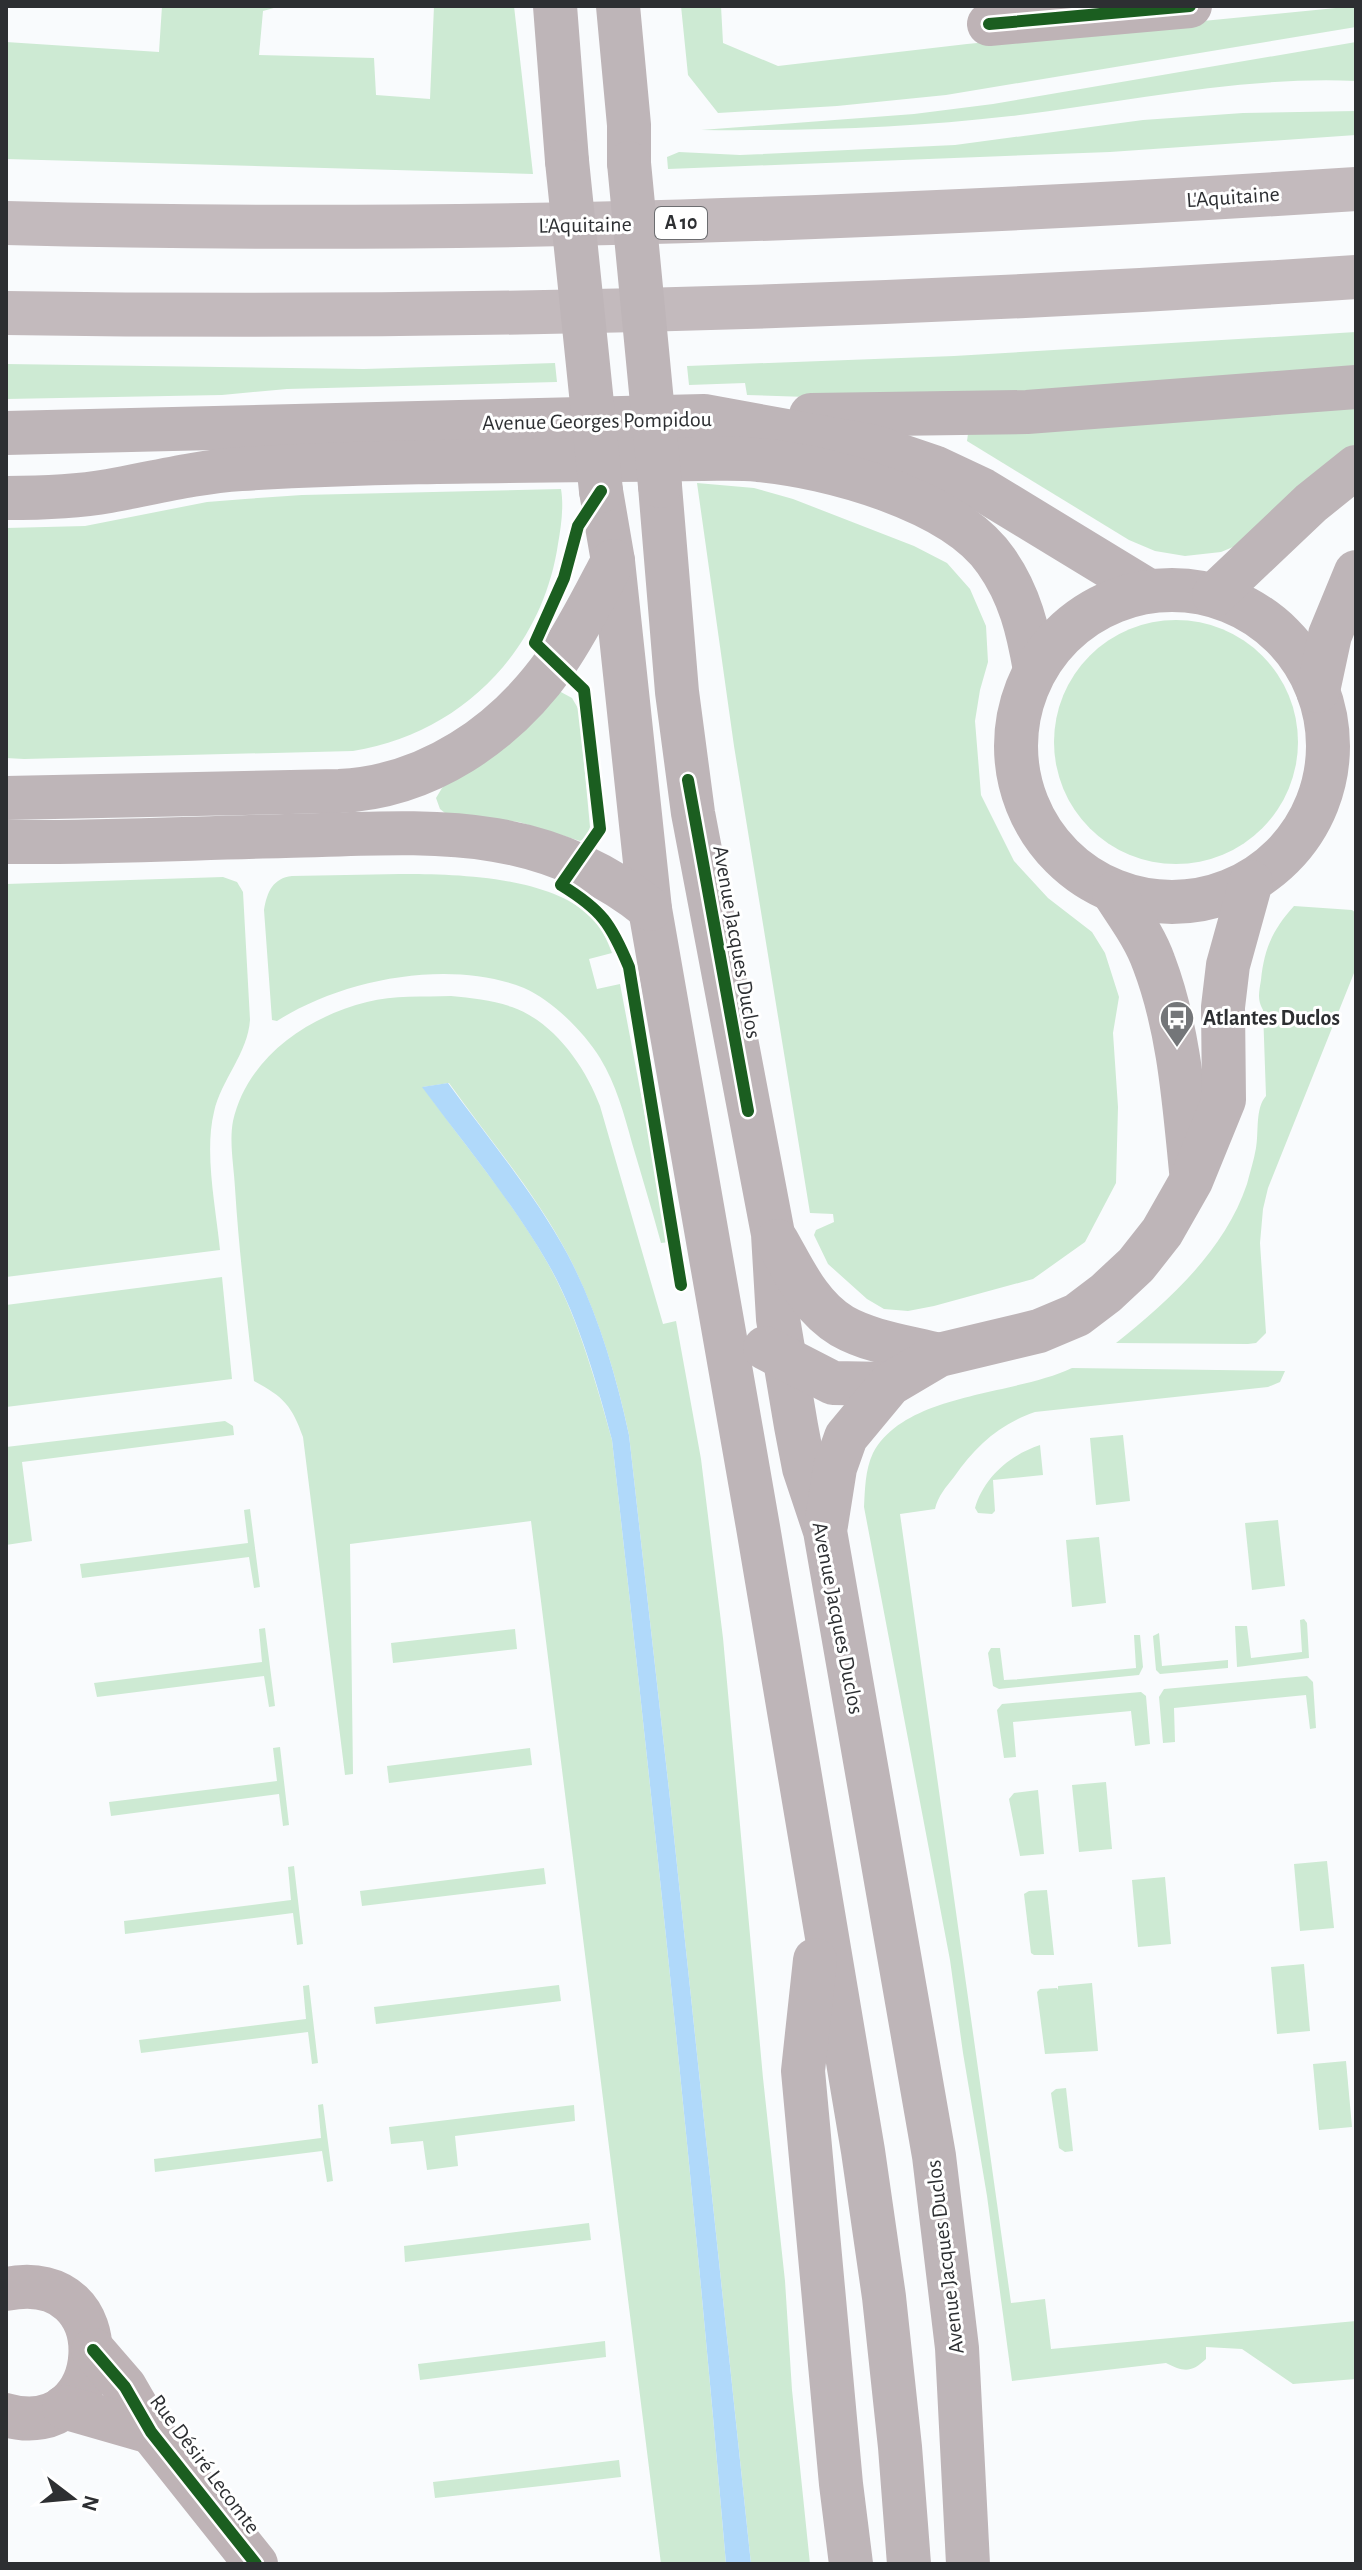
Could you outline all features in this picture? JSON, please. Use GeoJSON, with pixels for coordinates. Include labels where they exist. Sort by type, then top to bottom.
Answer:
{"type":"FeatureCollection","features":[{"type":"Feature","properties":{"kind":"highway","name":"L'Aquitaine"},"geometry":{"type":"LineString","coordinates":[[6,223],[330,228],[667,223],[1015,210],[1356,189]]}},
{"type":"Feature","properties":{"kind":"highway"},"geometry":{"type":"LineString","coordinates":[[6,313],[330,316],[687,310],[1003,298],[1356,277]]}},
{"type":"Feature","properties":{"kind":"main road"},"geometry":{"type":"LineString","coordinates":[[555,6],[567,161],[601,491],[613,561],[650,909],[863,2151],[884,2297],[909,2564]]}},
{"type":"Feature","properties":{"kind":"main road","name":"Avenue Jacques Duclos"},"geometry":{"type":"LineString","coordinates":[[618,6],[677,692],[693,813],[773,1234],[777,1355],[804,1468],[825,1531],[934,2156],[957,2348],[968,2564]]}},
{"type":"Feature","properties":{"kind":"main road"},"geometry":{"type":"LineString","coordinates":[[704,416],[1027,412],[1356,387]]}},
{"type":"Feature","properties":{"kind":"main road","name":"Avenue Georges Pompidou"},"geometry":{"type":"LineString","coordinates":[[6,433],[704,416],[875,447],[934,467],[983,490],[1149,591]]}},
{"type":"Feature","properties":{"kind":"main road","name":"Avenue Georges Pompidou"},"geometry":{"type":"LineString","coordinates":[[6,498],[50,498],[107,491],[187,475],[238,469],[703,459],[758,460],[811,468],[866,483],[917,502],[961,526],[995,559],[1019,600],[1027,623],[1035,670]]}},
{"type":"Feature","properties":{"kind":"main road"},"geometry":{"type":"LineString","coordinates":[[1214,595],[1311,503],[1356,467]]}},
{"type":"Feature","properties":{"kind":"main road"},"geometry":{"type":"LineString","coordinates":[[6,798],[359,790],[406,780],[478,743],[515,711],[556,662],[576,632],[613,561]]}},
{"type":"Feature","properties":{"kind":"main road"},"geometry":{"type":"LineString","coordinates":[[1318,691],[1330,635],[1356,572]]}},
{"type":"Feature","properties":{"kind":"main road"},"geometry":{"type":"LineString","coordinates":[[1181,590],[1214,595],[1248,609],[1277,630],[1301,658],[1318,691],[1327,726],[1328,761],[1318,800],[1300,836],[1272,866],[1251,882],[1218,896],[1183,903],[1148,902],[1114,893],[1075,870],[1044,839],[1024,799],[1015,755],[1018,711],[1035,670],[1064,632],[1103,605],[1149,591],[1181,590]]}},
{"type":"Feature","properties":{"kind":"main road"},"geometry":{"type":"LineString","coordinates":[[6,842],[408,834],[478,837],[530,846],[577,862],[622,886],[650,909]]}},
{"type":"Feature","properties":{"kind":"main road"},"geometry":{"type":"LineString","coordinates":[[825,1531],[835,1468],[846,1437],[890,1384],[939,1355],[1039,1331],[1077,1315],[1136,1265],[1162,1232],[1191,1181],[1224,1100],[1223,1007],[1226,979],[1251,882]]}},
{"type":"Feature","properties":{"kind":"main road"},"geometry":{"type":"LineString","coordinates":[[1114,893],[1139,932],[1161,983],[1177,1049],[1191,1181]]}},
{"type":"Feature","properties":{"kind":"main road"},"geometry":{"type":"LineString","coordinates":[[773,1234],[803,1287],[820,1308],[842,1326],[939,1355]]}},
{"type":"Feature","properties":{"kind":"main road"},"geometry":{"type":"LineString","coordinates":[[722,1318],[777,1355],[833,1383],[890,1384]]}},
{"type":"Feature","properties":{"kind":"main road"},"geometry":{"type":"LineString","coordinates":[[821,1910],[803,2071],[851,2564]]}},
{"type":"Feature","properties":{"kind":"street"},"geometry":{"type":"LineString","coordinates":[[989,24],[1190,6]]}},
{"type":"Feature","properties":{"kind":"street"},"geometry":{"type":"LineString","coordinates":[[6,2289],[28,2285],[66,2298],[80,2312],[89,2330],[93,2350],[90,2372],[80,2391],[64,2407],[28,2419],[6,2415]]}},
{"type":"Feature","properties":{"kind":"street","name":"Rue Désiré Lecomte"},"geometry":{"type":"LineString","coordinates":[[93,2350],[125,2387],[151,2432],[256,2564]]}},
{"type":"Feature","properties":{"kind":"street","name":"Rue Désiré Lecomte"},"geometry":{"type":"LineString","coordinates":[[64,2407],[151,2432]]}},
{"type":"Feature","properties":{"kind":"green space"},"geometry":{"type":"Polygon","coordinates":[[[162,6],[281,6],[263,11],[259,55],[374,58],[376,95],[430,99],[434,6],[514,6],[533,174],[6,159],[6,42],[159,52],[162,6]]]}},
{"type":"Feature","properties":{"kind":"green space"},"geometry":{"type":"Polygon","coordinates":[[[681,6],[721,6],[723,43],[778,66],[1356,6],[1356,27],[946,95],[718,113],[688,75],[681,6]]]}},
{"type":"Feature","properties":{"kind":"green space"},"geometry":{"type":"Polygon","coordinates":[[[1356,42],[1356,81],[1312,80],[1226,86],[1011,116],[895,126],[701,130],[914,114],[993,104],[1356,42]]]}},
{"type":"Feature","properties":{"kind":"green space"},"geometry":{"type":"Polygon","coordinates":[[[1356,111],[1356,135],[1110,152],[668,169],[667,157],[679,152],[740,155],[955,145],[1143,120],[1243,113],[1356,111]]]}},
{"type":"Feature","properties":{"kind":"green space"},"geometry":{"type":"Polygon","coordinates":[[[1356,332],[1356,375],[956,402],[747,395],[745,383],[689,385],[687,366],[954,356],[1356,332]]]}},
{"type":"Feature","properties":{"kind":"green space"},"geometry":{"type":"Polygon","coordinates":[[[555,363],[557,382],[287,389],[222,395],[6,399],[6,364],[364,369],[555,363]]]}},
{"type":"Feature","properties":{"kind":"green space"},"geometry":{"type":"Polygon","coordinates":[[[1356,403],[1356,446],[1250,540],[1221,552],[1185,556],[1155,551],[1129,540],[967,441],[968,434],[1356,403]]]}},
{"type":"Feature","properties":{"kind":"green space"},"geometry":{"type":"Polygon","coordinates":[[[697,483],[754,488],[793,499],[914,546],[947,563],[970,589],[986,626],[988,662],[975,721],[981,795],[1014,861],[1048,898],[1092,932],[1105,953],[1119,997],[1113,1033],[1118,1107],[1116,1183],[1085,1242],[1033,1279],[934,1306],[908,1311],[884,1309],[867,1299],[828,1264],[814,1235],[816,1230],[834,1222],[833,1214],[810,1213],[734,746],[697,483]]]}},
{"type":"Feature","properties":{"kind":"green space"},"geometry":{"type":"Polygon","coordinates":[[[561,489],[558,544],[549,583],[534,620],[490,682],[461,707],[428,727],[392,742],[353,751],[6,758],[6,528],[85,526],[207,502],[245,499],[561,489]]]}},
{"type":"Feature","properties":{"kind":"green space"},"geometry":{"type":"Polygon","coordinates":[[[1176,620],[1223,630],[1244,641],[1262,656],[1277,674],[1288,695],[1298,742],[1288,789],[1277,810],[1262,828],[1244,843],[1223,854],[1176,864],[1129,854],[1108,843],[1090,828],[1075,810],[1064,789],[1054,742],[1064,695],[1075,674],[1090,656],[1108,641],[1129,630],[1176,620]]]}},
{"type":"Feature","properties":{"kind":"green space"},"geometry":{"type":"Polygon","coordinates":[[[559,691],[572,698],[579,710],[590,827],[586,838],[580,841],[519,822],[445,813],[440,809],[436,798],[442,788],[559,691]]]}},
{"type":"Feature","properties":{"kind":"green space"},"geometry":{"type":"Polygon","coordinates":[[[400,874],[473,877],[526,885],[572,903],[597,924],[612,953],[589,959],[597,989],[620,984],[669,1242],[661,1243],[623,1110],[606,1068],[576,1028],[535,993],[495,979],[430,974],[364,984],[303,1006],[277,1021],[272,1020],[264,910],[269,892],[276,883],[292,876],[400,874]]]}},
{"type":"Feature","properties":{"kind":"green space"},"geometry":{"type":"Polygon","coordinates":[[[223,877],[237,882],[243,892],[250,1020],[245,1044],[217,1100],[211,1128],[210,1163],[220,1250],[6,1277],[6,884],[223,877]]]}},
{"type":"Feature","properties":{"kind":"green space"},"geometry":{"type":"Polygon","coordinates":[[[1294,906],[1352,910],[1356,913],[1356,968],[1268,1188],[1260,1243],[1266,1333],[1256,1343],[1248,1344],[1116,1343],[1175,1292],[1210,1252],[1225,1231],[1247,1184],[1257,1142],[1259,1114],[1266,1096],[1263,1010],[1259,996],[1262,969],[1271,940],[1294,906]]]}},
{"type":"Feature","properties":{"kind":"green space"},"geometry":{"type":"Polygon","coordinates":[[[451,996],[497,1003],[527,1014],[554,1034],[577,1061],[600,1106],[663,1324],[676,1321],[701,1459],[723,1638],[810,2564],[751,2564],[670,1799],[624,1412],[597,1320],[568,1255],[527,1189],[449,1083],[423,1087],[503,1195],[558,1282],[577,1326],[612,1440],[673,2002],[726,2564],[661,2564],[531,1521],[350,1544],[353,1774],[345,1775],[303,1437],[286,1403],[254,1381],[232,1146],[233,1121],[240,1098],[266,1060],[302,1030],[323,1018],[377,1000],[451,996]]]}},
{"type":"Feature","properties":{"kind":"green space"},"geometry":{"type":"Polygon","coordinates":[[[222,1277],[232,1379],[6,1407],[6,1305],[222,1277]]]}},
{"type":"Feature","properties":{"kind":"green space"},"geometry":{"type":"Polygon","coordinates":[[[1072,1368],[1285,1371],[1280,1382],[1268,1387],[1035,1412],[1010,1423],[980,1446],[945,1488],[935,1509],[900,1514],[1011,2303],[1045,2299],[1051,2349],[1356,2321],[1356,2379],[1293,2384],[1242,2349],[1206,2347],[1206,2359],[1187,2370],[1166,2363],[1012,2381],[950,1960],[864,1507],[867,1473],[873,1453],[889,1433],[910,1418],[963,1398],[1021,1385],[1072,1368]]]}},
{"type":"Feature","properties":{"kind":"green space"},"geometry":{"type":"Polygon","coordinates":[[[225,1421],[233,1426],[234,1435],[22,1462],[32,1541],[6,1545],[6,1447],[225,1421]]]}},
{"type":"Feature","properties":{"kind":"green space"},"geometry":{"type":"Polygon","coordinates":[[[1123,1435],[1130,1501],[1096,1505],[1090,1438],[1123,1435]]]}},
{"type":"Feature","properties":{"kind":"green space"},"geometry":{"type":"Polygon","coordinates":[[[1040,1445],[1043,1475],[993,1480],[995,1511],[992,1514],[978,1513],[975,1508],[979,1497],[992,1477],[1018,1455],[1040,1445]]]}},
{"type":"Feature","properties":{"kind":"green space"},"geometry":{"type":"Polygon","coordinates":[[[250,1509],[260,1587],[254,1588],[249,1557],[82,1578],[80,1564],[248,1543],[244,1510],[250,1509]]]}},
{"type":"Feature","properties":{"kind":"green space"},"geometry":{"type":"Polygon","coordinates":[[[1278,1520],[1285,1586],[1252,1590],[1245,1523],[1278,1520]]]}},
{"type":"Feature","properties":{"kind":"green space"},"geometry":{"type":"Polygon","coordinates":[[[1099,1537],[1106,1603],[1072,1607],[1066,1540],[1099,1537]]]}},
{"type":"Feature","properties":{"kind":"green space"},"geometry":{"type":"Polygon","coordinates":[[[1304,1619],[1307,1623],[1309,1658],[1237,1667],[1235,1626],[1247,1626],[1251,1658],[1302,1652],[1300,1620],[1304,1619]]]}},
{"type":"Feature","properties":{"kind":"green space"},"geometry":{"type":"Polygon","coordinates":[[[265,1628],[275,1706],[269,1707],[264,1676],[97,1697],[94,1683],[262,1662],[259,1629],[265,1628]]]}},
{"type":"Feature","properties":{"kind":"green space"},"geometry":{"type":"Polygon","coordinates":[[[515,1629],[517,1649],[393,1663],[391,1643],[515,1629]]]}},
{"type":"Feature","properties":{"kind":"green space"},"geometry":{"type":"Polygon","coordinates":[[[1159,1633],[1162,1666],[1228,1660],[1228,1668],[1160,1674],[1156,1670],[1153,1636],[1159,1633]]]}},
{"type":"Feature","properties":{"kind":"green space"},"geometry":{"type":"Polygon","coordinates":[[[1134,1635],[1140,1635],[1143,1667],[1139,1675],[999,1689],[993,1686],[988,1653],[991,1648],[1000,1648],[1004,1680],[1020,1679],[1136,1668],[1134,1635]]]}},
{"type":"Feature","properties":{"kind":"green space"},"geometry":{"type":"Polygon","coordinates":[[[1307,1676],[1313,1682],[1316,1728],[1310,1729],[1306,1695],[1174,1708],[1175,1742],[1163,1743],[1159,1697],[1164,1689],[1307,1676]]]}},
{"type":"Feature","properties":{"kind":"green space"},"geometry":{"type":"Polygon","coordinates":[[[1141,1692],[1146,1696],[1150,1744],[1135,1746],[1131,1711],[1013,1722],[1016,1757],[1004,1758],[997,1710],[1002,1704],[1141,1692]]]}},
{"type":"Feature","properties":{"kind":"green space"},"geometry":{"type":"Polygon","coordinates":[[[280,1747],[289,1825],[283,1826],[279,1794],[111,1816],[109,1802],[277,1781],[273,1748],[280,1747]]]}},
{"type":"Feature","properties":{"kind":"green space"},"geometry":{"type":"Polygon","coordinates":[[[530,1748],[532,1765],[389,1783],[387,1766],[530,1748]]]}},
{"type":"Feature","properties":{"kind":"green space"},"geometry":{"type":"Polygon","coordinates":[[[1106,1782],[1112,1849],[1079,1852],[1072,1785],[1106,1782]]]}},
{"type":"Feature","properties":{"kind":"green space"},"geometry":{"type":"Polygon","coordinates":[[[1038,1790],[1044,1854],[1020,1856],[1009,1799],[1014,1793],[1038,1790]]]}},
{"type":"Feature","properties":{"kind":"green space"},"geometry":{"type":"Polygon","coordinates":[[[1327,1861],[1334,1928],[1300,1931],[1294,1864],[1327,1861]]]}},
{"type":"Feature","properties":{"kind":"green space"},"geometry":{"type":"Polygon","coordinates":[[[294,1866],[303,1944],[297,1945],[293,1913],[125,1934],[124,1921],[291,1900],[288,1867],[294,1866]]]}},
{"type":"Feature","properties":{"kind":"green space"},"geometry":{"type":"Polygon","coordinates":[[[544,1868],[546,1884],[362,1906],[360,1891],[544,1868]]]}},
{"type":"Feature","properties":{"kind":"green space"},"geometry":{"type":"Polygon","coordinates":[[[1165,1877],[1171,1944],[1138,1947],[1132,1880],[1165,1877]]]}},
{"type":"Feature","properties":{"kind":"green space"},"geometry":{"type":"Polygon","coordinates":[[[1047,1890],[1054,1955],[1034,1955],[1031,1953],[1024,1894],[1047,1890]]]}},
{"type":"Feature","properties":{"kind":"green space"},"geometry":{"type":"Polygon","coordinates":[[[1304,1964],[1310,2031],[1277,2034],[1271,1967],[1304,1964]]]}},
{"type":"Feature","properties":{"kind":"green space"},"geometry":{"type":"Polygon","coordinates":[[[1092,1983],[1098,2051],[1045,2054],[1037,1992],[1040,1989],[1058,1990],[1058,1986],[1092,1983]]]}},
{"type":"Feature","properties":{"kind":"green space"},"geometry":{"type":"Polygon","coordinates":[[[309,1985],[318,2063],[312,2064],[308,2032],[141,2053],[139,2040],[306,2019],[303,1986],[309,1985]]]}},
{"type":"Feature","properties":{"kind":"green space"},"geometry":{"type":"Polygon","coordinates":[[[559,1985],[561,2001],[376,2024],[374,2007],[559,1985]]]}},
{"type":"Feature","properties":{"kind":"green space"},"geometry":{"type":"Polygon","coordinates":[[[1346,2061],[1352,2127],[1319,2130],[1313,2064],[1346,2061]]]}},
{"type":"Feature","properties":{"kind":"green space"},"geometry":{"type":"Polygon","coordinates":[[[1066,2088],[1073,2151],[1065,2152],[1059,2148],[1051,2093],[1066,2088]]]}},
{"type":"Feature","properties":{"kind":"green space"},"geometry":{"type":"Polygon","coordinates":[[[323,2104],[333,2181],[327,2182],[322,2151],[155,2172],[154,2159],[321,2138],[318,2105],[323,2104]]]}},
{"type":"Feature","properties":{"kind":"green space"},"geometry":{"type":"Polygon","coordinates":[[[574,2105],[575,2121],[455,2136],[458,2166],[427,2170],[423,2141],[391,2144],[389,2127],[574,2105]]]}},
{"type":"Feature","properties":{"kind":"green space"},"geometry":{"type":"Polygon","coordinates":[[[589,2223],[591,2240],[405,2262],[404,2246],[589,2223]]]}},
{"type":"Feature","properties":{"kind":"green space"},"geometry":{"type":"Polygon","coordinates":[[[605,2341],[606,2357],[420,2380],[418,2364],[605,2341]]]}},
{"type":"Feature","properties":{"kind":"green space"},"geometry":{"type":"Polygon","coordinates":[[[619,2460],[621,2477],[435,2498],[433,2482],[619,2460]]]}},
{"type":"Feature","properties":{"kind":"water"},"geometry":{"type":"Polygon","coordinates":[[[448,1083],[526,1189],[568,1255],[604,1343],[629,1435],[751,2564],[726,2564],[673,2002],[612,1440],[585,1349],[558,1282],[518,1217],[422,1087],[448,1083]]]}},
{"type":"Feature","properties":{"kind":"cycle path"},"geometry":{"type":"LineString","coordinates":[[989,24],[1190,6]]}},
{"type":"Feature","properties":{"kind":"cycle path"},"geometry":{"type":"LineString","coordinates":[[601,491],[578,526],[564,578],[535,643],[584,690],[600,829],[561,885],[604,919],[629,967],[681,1285]]}},
{"type":"Feature","properties":{"kind":"cycle path"},"geometry":{"type":"LineString","coordinates":[[688,780],[748,1111]]}},
{"type":"Feature","properties":{"kind":"cycle path"},"geometry":{"type":"LineString","coordinates":[[93,2350],[125,2387],[151,2432],[256,2564]]}},
{"type":"Feature","properties":{"kind":"place","name":"Atlantes Duclos"},"geometry":{"type":"Point","coordinates":[1177,1049]}}]}
